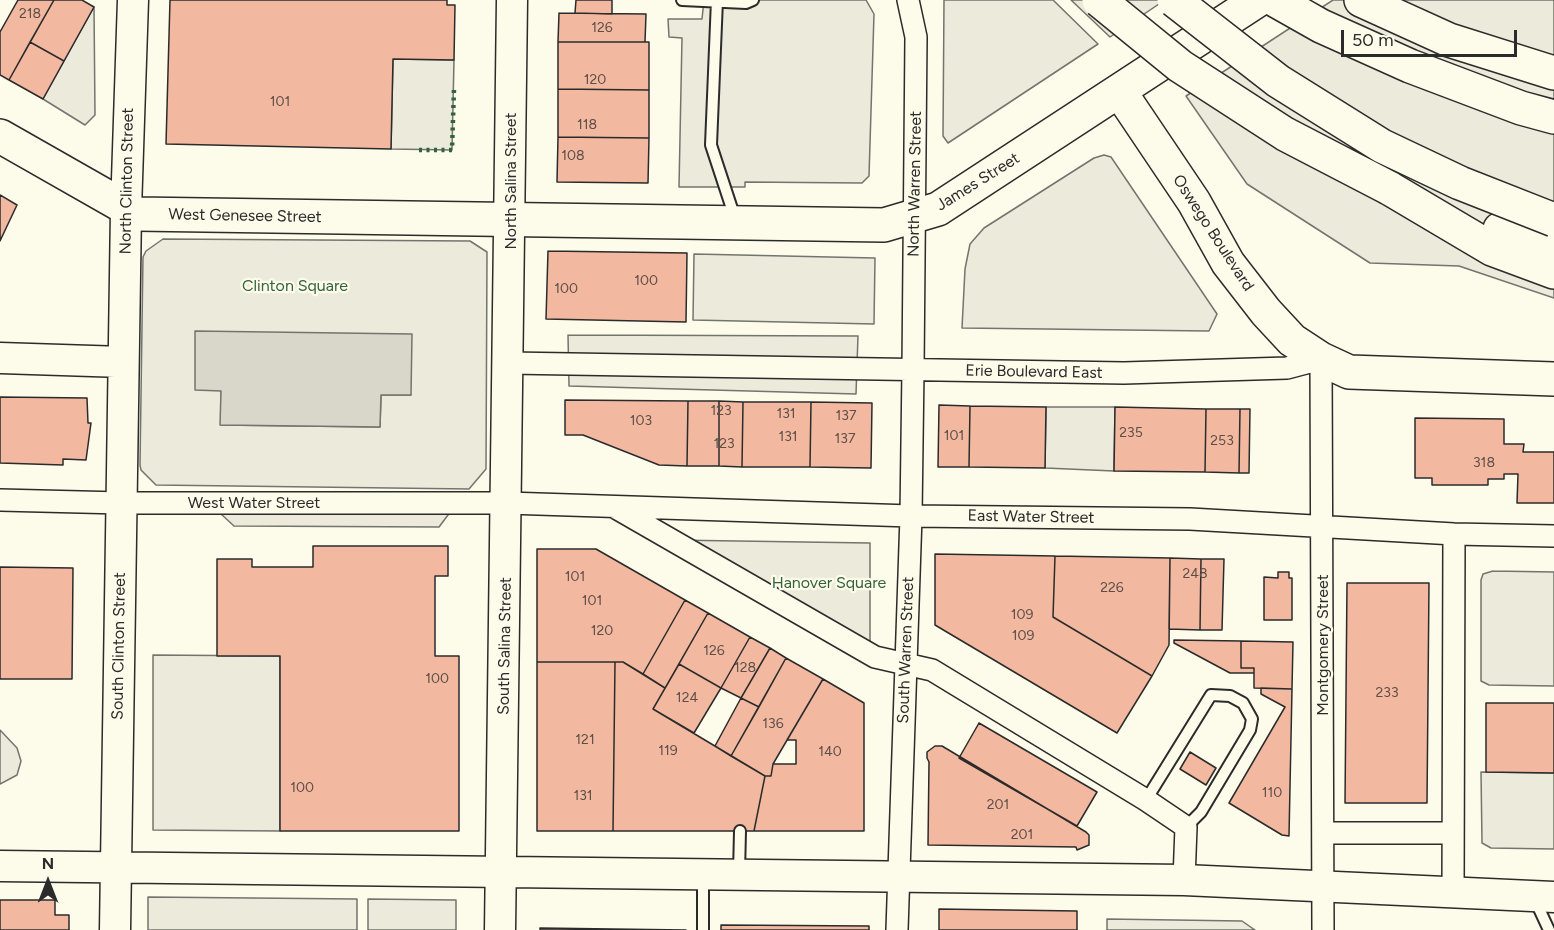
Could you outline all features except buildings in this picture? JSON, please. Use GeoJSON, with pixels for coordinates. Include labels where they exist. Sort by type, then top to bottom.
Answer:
{"type":"FeatureCollection","features":[{"type":"Feature","properties":{"kind":"main road"},"geometry":{"type":"LineString","coordinates":[[1099,0],[1180,66],[1286,134],[1389,188],[1492,249],[1554,272]]}},
{"type":"Feature","properties":{"kind":"main road"},"geometry":{"type":"LineString","coordinates":[[1174,0],[1278,81],[1382,146],[1460,183],[1554,220]]}},
{"type":"Feature","properties":{"kind":"main road","name":"James Street"},"geometry":{"type":"LineString","coordinates":[[510,221],[884,225],[914,217],[938,209],[1258,0]]}},
{"type":"Feature","properties":{"kind":"main road"},"geometry":{"type":"LineString","coordinates":[[1275,0],[1321,26],[1410,66],[1521,108],[1554,117]]}},
{"type":"Feature","properties":{"kind":"main road"},"geometry":{"type":"LineString","coordinates":[[1361,0],[1449,40],[1554,73]]}},
{"type":"Feature","properties":{"kind":"main road","name":"Oswego Boulevard"},"geometry":{"type":"LineString","coordinates":[[1120,92],[1194,202],[1228,263],[1280,328],[1292,340],[1321,359]]}},
{"type":"Feature","properties":{"kind":"main road","name":"West Genesee Street"},"geometry":{"type":"LineString","coordinates":[[0,136],[126,210],[137,214],[510,221]]}},
{"type":"Feature","properties":{"kind":"main road"},"geometry":{"type":"LineString","coordinates":[[1389,188],[1441,210],[1554,247]]}},
{"type":"Feature","properties":{"kind":"main road"},"geometry":{"type":"LineString","coordinates":[[1321,359],[1349,372],[1554,379]]}},
{"type":"Feature","properties":{"kind":"street","name":"North Clinton Street"},"geometry":{"type":"LineString","coordinates":[[123,362],[133,0]]}},
{"type":"Feature","properties":{"kind":"street","name":"North Salina Street"},"geometry":{"type":"LineString","coordinates":[[509,363],[512,0]]}},
{"type":"Feature","properties":{"kind":"street","name":"North Warren Street"},"geometry":{"type":"LineString","coordinates":[[908,0],[916,37],[913,369]]}},
{"type":"Feature","properties":{"kind":"street"},"geometry":{"type":"LineString","coordinates":[[0,358],[123,362]]}},
{"type":"Feature","properties":{"kind":"street","name":"Erie Boulevard East"},"geometry":{"type":"LineString","coordinates":[[509,363],[1124,373],[1287,368],[1321,359]]}},
{"type":"Feature","properties":{"kind":"street","name":"Montgomery Street"},"geometry":{"type":"LineString","coordinates":[[1321,359],[1323,930]]}},
{"type":"Feature","properties":{"kind":"street","name":"South Clinton Street"},"geometry":{"type":"LineString","coordinates":[[115,930],[123,362]]}},
{"type":"Feature","properties":{"kind":"street","name":"South Salina Street"},"geometry":{"type":"LineString","coordinates":[[500,930],[509,363]]}},
{"type":"Feature","properties":{"kind":"street","name":"South Warren Street"},"geometry":{"type":"LineString","coordinates":[[897,930],[897,876],[911,516],[913,369]]}},
{"type":"Feature","properties":{"kind":"street","name":"West Water Street"},"geometry":{"type":"LineString","coordinates":[[0,500],[121,503],[507,503]]}},
{"type":"Feature","properties":{"kind":"street","name":"East Water Street"},"geometry":{"type":"LineString","coordinates":[[507,503],[911,516],[1190,519],[1454,534],[1554,536]]}},
{"type":"Feature","properties":{"kind":"street"},"geometry":{"type":"LineString","coordinates":[[613,507],[875,657],[932,670],[1146,800],[1186,827],[1184,880]]}},
{"type":"Feature","properties":{"kind":"street"},"geometry":{"type":"LineString","coordinates":[[1453,894],[1454,534]]}},
{"type":"Feature","properties":{"kind":"street"},"geometry":{"type":"LineString","coordinates":[[1323,833],[1453,833]]}},
{"type":"Feature","properties":{"kind":"street"},"geometry":{"type":"LineString","coordinates":[[0,866],[1184,880],[1544,897]]}},
{"type":"Feature","properties":{"kind":"lane"},"geometry":{"type":"LineString","coordinates":[[682,0],[746,3],[753,0]]}},
{"type":"Feature","properties":{"kind":"lane"},"geometry":{"type":"LineString","coordinates":[[717,1],[711,145],[736,223]]}},
{"type":"Feature","properties":{"kind":"lane"},"geometry":{"type":"LineString","coordinates":[[1146,800],[1211,694],[1230,696],[1243,703],[1252,719],[1250,730],[1201,812],[1186,827]]}},
{"type":"Feature","properties":{"kind":"lane"},"geometry":{"type":"LineString","coordinates":[[739,874],[740,831]]}},
{"type":"Feature","properties":{"kind":"lane"},"geometry":{"type":"LineString","coordinates":[[704,873],[704,930]]}},
{"type":"Feature","properties":{"kind":"lane"},"geometry":{"type":"LineString","coordinates":[[1544,897],[1549,930]]}},
{"type":"Feature","properties":{"kind":"green space"},"geometry":{"type":"Polygon","coordinates":[[[94,7],[95,115],[85,125],[43,99],[94,7]]]}},
{"type":"Feature","properties":{"kind":"green space","name":"Clinton Square"},"geometry":{"type":"Polygon","coordinates":[[[163,239],[470,241],[487,252],[486,469],[469,489],[156,485],[141,470],[140,465],[143,257],[146,251],[163,239]],[[221,391],[221,425],[380,427],[381,395],[411,395],[221,391]]]}},
{"type":"Feature","properties":{"kind":"green space","name":"Hanover Square"},"geometry":{"type":"Polygon","coordinates":[[[671,540],[870,543],[870,653],[671,540]]]}},
{"type":"Feature","properties":{"kind":"green space"},"geometry":{"type":"Polygon","coordinates":[[[0,730],[17,748],[21,761],[17,775],[0,784],[0,730]]]}},
{"type":"Feature","properties":{"kind":"green space"},"geometry":{"type":"Polygon","coordinates":[[[1481,772],[1554,773],[1554,849],[1491,848],[1482,843],[1481,772]]]}},
{"type":"Feature","properties":{"kind":"green space"},"geometry":{"type":"Polygon","coordinates":[[[368,899],[456,900],[456,930],[368,930],[368,899]]]}},
{"type":"Feature","properties":{"kind":"shaded area"},"geometry":{"type":"Polygon","coordinates":[[[704,0],[866,0],[874,14],[869,176],[862,183],[745,182],[745,187],[679,187],[682,38],[669,37],[668,19],[702,19],[704,0]]]}},
{"type":"Feature","properties":{"kind":"shaded area"},"geometry":{"type":"Polygon","coordinates":[[[944,0],[1053,0],[1098,44],[948,143],[943,136],[944,0]]]}},
{"type":"Feature","properties":{"kind":"shaded area"},"geometry":{"type":"Polygon","coordinates":[[[1071,0],[1165,0],[1110,37],[1071,0]]]}},
{"type":"Feature","properties":{"kind":"shaded area"},"geometry":{"type":"Polygon","coordinates":[[[1333,0],[1554,0],[1554,298],[1459,266],[1370,263],[1247,184],[1186,96],[1333,0]]]}},
{"type":"Feature","properties":{"kind":"shaded area"},"geometry":{"type":"Polygon","coordinates":[[[393,59],[454,60],[452,150],[391,149],[393,59]]]}},
{"type":"Feature","properties":{"kind":"shaded area"},"geometry":{"type":"Polygon","coordinates":[[[1104,155],[1111,157],[1217,314],[1209,331],[962,328],[965,269],[970,244],[984,228],[1094,158],[1104,155]]]}},
{"type":"Feature","properties":{"kind":"shaded area"},"geometry":{"type":"Polygon","coordinates":[[[694,254],[875,258],[874,324],[693,320],[694,254]]]}},
{"type":"Feature","properties":{"kind":"shaded area"},"geometry":{"type":"Polygon","coordinates":[[[195,331],[412,334],[411,395],[381,395],[380,427],[220,425],[221,391],[195,390],[195,331]]]}},
{"type":"Feature","properties":{"kind":"shaded area"},"geometry":{"type":"Polygon","coordinates":[[[568,335],[858,336],[856,394],[569,386],[568,335]]]}},
{"type":"Feature","properties":{"kind":"shaded area"},"geometry":{"type":"Polygon","coordinates":[[[1046,407],[1115,407],[1114,471],[1045,468],[1046,407]]]}},
{"type":"Feature","properties":{"kind":"shaded area"},"geometry":{"type":"Polygon","coordinates":[[[209,503],[457,503],[439,527],[234,526],[209,503]]]}},
{"type":"Feature","properties":{"kind":"shaded area"},"geometry":{"type":"Polygon","coordinates":[[[1493,571],[1554,572],[1554,686],[1489,685],[1481,681],[1481,580],[1483,574],[1493,571]]]}},
{"type":"Feature","properties":{"kind":"shaded area"},"geometry":{"type":"Polygon","coordinates":[[[153,655],[280,656],[280,831],[153,830],[153,655]]]}},
{"type":"Feature","properties":{"kind":"shaded area"},"geometry":{"type":"Polygon","coordinates":[[[148,897],[357,899],[357,930],[148,930],[148,897]]]}},
{"type":"Feature","properties":{"kind":"shaded area"},"geometry":{"type":"Polygon","coordinates":[[[1107,919],[1242,921],[1255,930],[1107,930],[1107,919]]]}},
{"type":"Feature","properties":{"kind":"hedge"},"geometry":{"type":"LineString","coordinates":[[419,150],[452,150],[454,89]]}}]}
